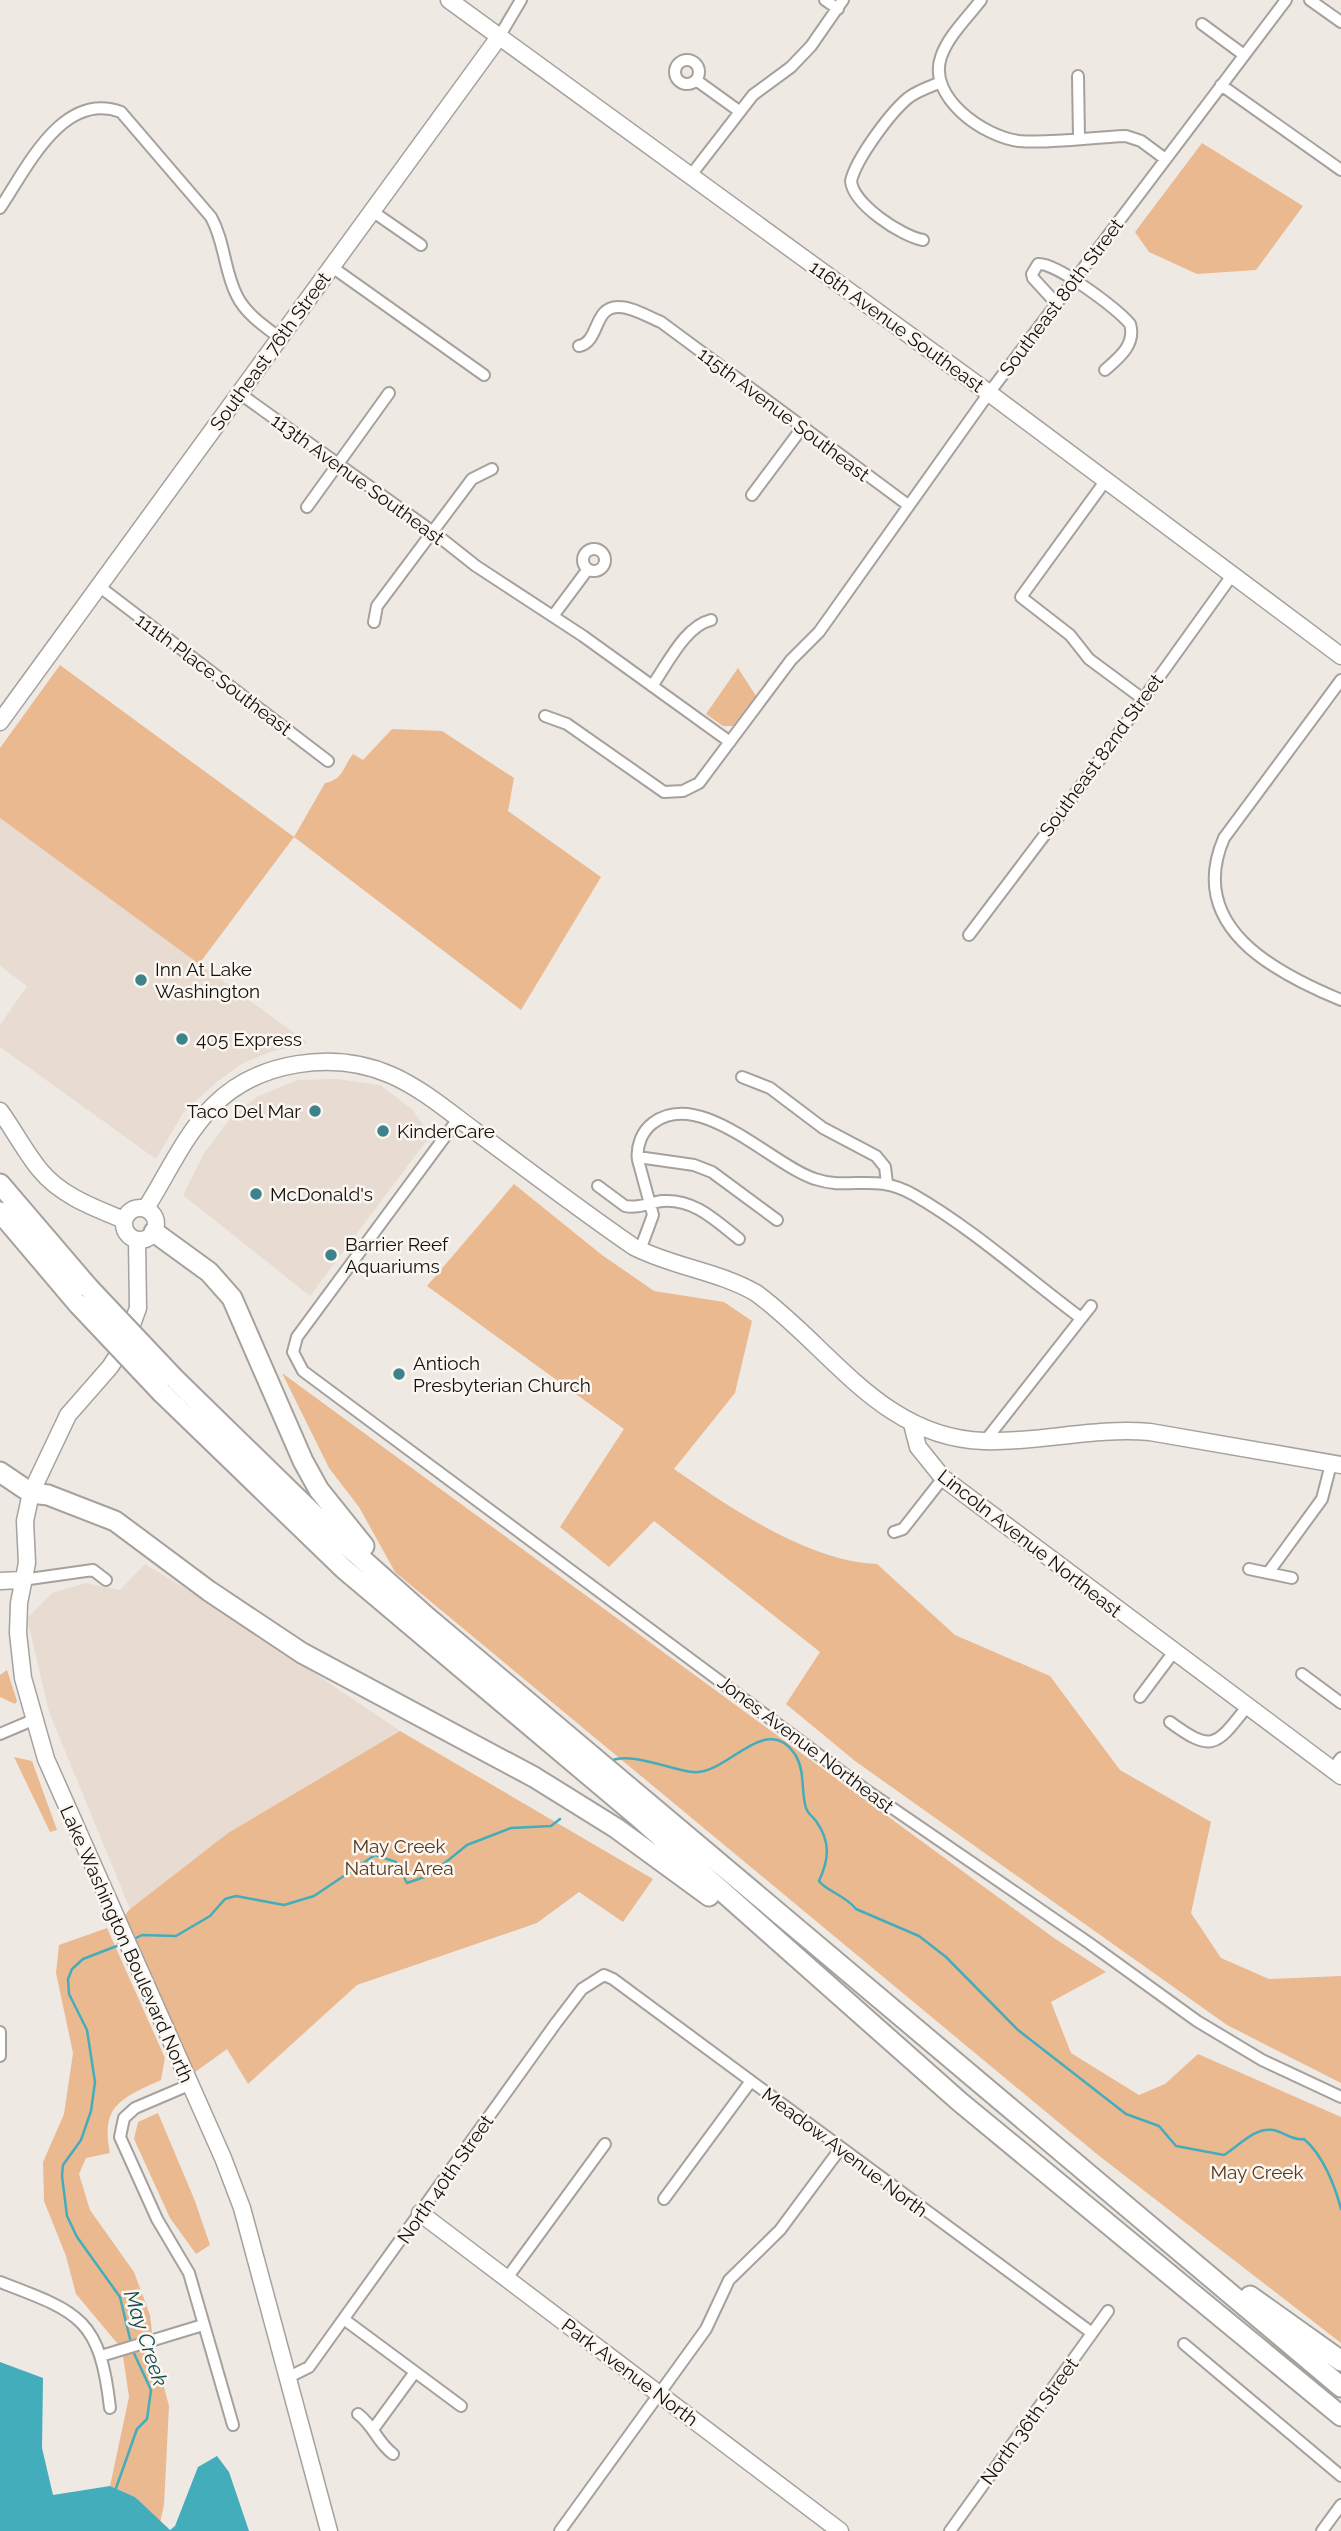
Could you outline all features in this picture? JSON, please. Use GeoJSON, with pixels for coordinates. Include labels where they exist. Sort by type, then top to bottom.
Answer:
{"type":"FeatureCollection","features":[{"type":"Feature","properties":{"kind":"highway"},"geometry":{"type":"LineString","coordinates":[[0,1184],[84,1296],[162,1393],[344,1569],[550,1732],[641,1809],[748,1891],[1341,2387]]}},
{"type":"Feature","properties":{"kind":"highway"},"geometry":{"type":"LineString","coordinates":[[0,1212],[84,1296],[174,1378],[342,1542],[492,1672]]}},
{"type":"Feature","properties":{"kind":"highway"},"geometry":{"type":"LineString","coordinates":[[145,1236],[209,1272],[232,1298],[303,1461],[319,1490],[347,1528],[550,1732]]}},
{"type":"Feature","properties":{"kind":"highway"},"geometry":{"type":"LineString","coordinates":[[0,1472],[31,1493],[48,1495],[115,1521],[209,1591],[302,1653],[534,1777],[616,1828],[807,1966]]}},
{"type":"Feature","properties":{"kind":"highway"},"geometry":{"type":"LineString","coordinates":[[641,1809],[807,1966],[960,2102],[1341,2416]]}},
{"type":"Feature","properties":{"kind":"highway"},"geometry":{"type":"LineString","coordinates":[[1157,2232],[1341,2361]]}},
{"type":"Feature","properties":{"kind":"street","name":"116th Avenue Southeast"},"geometry":{"type":"LineString","coordinates":[[449,0],[989,393],[1341,656]]}},
{"type":"Feature","properties":{"kind":"street"},"geometry":{"type":"LineString","coordinates":[[499,37],[521,0]]}},
{"type":"Feature","properties":{"kind":"street"},"geometry":{"type":"LineString","coordinates":[[691,175],[753,95],[791,67],[811,46],[840,4],[825,0]]}},
{"type":"Feature","properties":{"kind":"street"},"geometry":{"type":"LineString","coordinates":[[981,0],[944,49],[938,72],[939,83],[952,104],[1002,137],[1031,141],[1134,137],[1164,158]]}},
{"type":"Feature","properties":{"kind":"street","name":"Southeast 80th Street"},"geometry":{"type":"LineString","coordinates":[[545,716],[567,724],[657,789],[664,792],[683,791],[699,783],[791,660],[819,632],[1073,279],[1286,0]]}},
{"type":"Feature","properties":{"kind":"street"},"geometry":{"type":"LineString","coordinates":[[1310,0],[1341,22]]}},
{"type":"Feature","properties":{"kind":"street"},"geometry":{"type":"LineString","coordinates":[[1202,24],[1244,55]]}},
{"type":"Feature","properties":{"kind":"street","name":"Southeast 76th Street"},"geometry":{"type":"LineString","coordinates":[[0,722],[499,37]]}},
{"type":"Feature","properties":{"kind":"street"},"geometry":{"type":"LineString","coordinates":[[1078,76],[1079,138]]}},
{"type":"Feature","properties":{"kind":"street"},"geometry":{"type":"LineString","coordinates":[[696,80],[739,111]]}},
{"type":"Feature","properties":{"kind":"street"},"geometry":{"type":"LineString","coordinates":[[923,240],[903,234],[859,201],[851,181],[857,163],[900,106],[918,91],[939,83]]}},
{"type":"Feature","properties":{"kind":"street"},"geometry":{"type":"LineString","coordinates":[[1221,85],[1341,170]]}},
{"type":"Feature","properties":{"kind":"street"},"geometry":{"type":"LineString","coordinates":[[0,208],[55,129],[85,111],[102,108],[121,112],[211,217],[220,233],[236,294],[246,310],[280,338]]}},
{"type":"Feature","properties":{"kind":"street"},"geometry":{"type":"LineString","coordinates":[[372,211],[421,245]]}},
{"type":"Feature","properties":{"kind":"street"},"geometry":{"type":"LineString","coordinates":[[1056,303],[1033,278],[1038,264],[1049,265],[1073,279],[1130,324],[1132,332],[1127,348],[1105,370]]}},
{"type":"Feature","properties":{"kind":"street"},"geometry":{"type":"LineString","coordinates":[[332,267],[484,375]]}},
{"type":"Feature","properties":{"kind":"street","name":"115th Avenue Southeast"},"geometry":{"type":"LineString","coordinates":[[579,346],[589,342],[603,314],[612,307],[626,308],[661,322],[908,505]]}},
{"type":"Feature","properties":{"kind":"street","name":"113th Avenue Southeast"},"geometry":{"type":"LineString","coordinates":[[239,393],[433,532],[476,566],[652,686]]}},
{"type":"Feature","properties":{"kind":"street"},"geometry":{"type":"LineString","coordinates":[[307,507],[389,393]]}},
{"type":"Feature","properties":{"kind":"street"},"geometry":{"type":"LineString","coordinates":[[752,495],[803,428]]}},
{"type":"Feature","properties":{"kind":"street"},"geometry":{"type":"LineString","coordinates":[[374,622],[377,606],[472,479],[492,469]]}},
{"type":"Feature","properties":{"kind":"street"},"geometry":{"type":"LineString","coordinates":[[1106,480],[1021,597],[1070,635],[1089,659],[1143,699]]}},
{"type":"Feature","properties":{"kind":"street"},"geometry":{"type":"LineString","coordinates":[[553,616],[588,569]]}},
{"type":"Feature","properties":{"kind":"street","name":"Southeast 82nd Street"},"geometry":{"type":"LineString","coordinates":[[968,935],[1233,574]]}},
{"type":"Feature","properties":{"kind":"street","name":"111th Place Southeast"},"geometry":{"type":"LineString","coordinates":[[100,587],[328,761]]}},
{"type":"Feature","properties":{"kind":"street"},"geometry":{"type":"LineString","coordinates":[[711,620],[703,622],[689,634],[652,686],[730,742]]}},
{"type":"Feature","properties":{"kind":"street"},"geometry":{"type":"LineString","coordinates":[[1341,680],[1224,838],[1216,859],[1216,893],[1222,913],[1240,940],[1301,983],[1341,1000]]}},
{"type":"Feature","properties":{"kind":"street"},"geometry":{"type":"LineString","coordinates":[[146,1208],[211,1107],[240,1086],[291,1065],[335,1061],[374,1068],[407,1082],[640,1250],[733,1281],[756,1293],[879,1405],[912,1424],[932,1431],[985,1441],[1136,1431],[1336,1465],[1322,1499],[1268,1573]]}},
{"type":"Feature","properties":{"kind":"street"},"geometry":{"type":"LineString","coordinates":[[742,1077],[770,1088],[823,1128],[876,1156],[885,1167],[887,1183]]}},
{"type":"Feature","properties":{"kind":"street"},"geometry":{"type":"LineString","coordinates":[[0,1111],[40,1171],[54,1184],[91,1208],[124,1220]]}},
{"type":"Feature","properties":{"kind":"street"},"geometry":{"type":"LineString","coordinates":[[640,1250],[653,1215],[652,1202],[638,1157],[642,1137],[648,1126],[673,1113],[737,1132],[818,1181],[887,1183],[932,1206],[1081,1318]]}},
{"type":"Feature","properties":{"kind":"street","name":"Jones Avenue Northeast"},"geometry":{"type":"LineString","coordinates":[[458,1119],[297,1337],[295,1358],[309,1376],[866,1790],[1090,1943],[1197,2021],[1262,2060],[1341,2097]]}},
{"type":"Feature","properties":{"kind":"street"},"geometry":{"type":"LineString","coordinates":[[638,1157],[694,1165],[712,1172],[777,1220]]}},
{"type":"Feature","properties":{"kind":"street"},"geometry":{"type":"LineString","coordinates":[[598,1186],[625,1206],[672,1201],[691,1205],[740,1239]]}},
{"type":"Feature","properties":{"kind":"street"},"geometry":{"type":"LineString","coordinates":[[135,1208],[146,1208],[156,1221],[145,1236],[125,1230],[124,1220],[135,1208]]}},
{"type":"Feature","properties":{"kind":"street","name":"Lake Washington Boulevard North"},"geometry":{"type":"LineString","coordinates":[[145,1236],[138,1308],[125,1344],[110,1367],[68,1415],[31,1493],[25,1521],[27,1563],[22,1580],[18,1633],[23,1678],[46,1759],[242,2208],[329,2531]]}},
{"type":"Feature","properties":{"kind":"street"},"geometry":{"type":"LineString","coordinates":[[985,1441],[1091,1306]]}},
{"type":"Feature","properties":{"kind":"street","name":"Lincoln Avenue Northeast"},"geometry":{"type":"LineString","coordinates":[[912,1424],[918,1447],[943,1478],[1246,1708],[1338,1768]]}},
{"type":"Feature","properties":{"kind":"street"},"geometry":{"type":"LineString","coordinates":[[894,1532],[903,1529],[943,1478]]}},
{"type":"Feature","properties":{"kind":"street"},"geometry":{"type":"LineString","coordinates":[[1249,1569],[1292,1578]]}},
{"type":"Feature","properties":{"kind":"street"},"geometry":{"type":"LineString","coordinates":[[0,1581],[93,1570],[106,1580]]}},
{"type":"Feature","properties":{"kind":"street"},"geometry":{"type":"LineString","coordinates":[[1140,1697],[1173,1653]]}},
{"type":"Feature","properties":{"kind":"street"},"geometry":{"type":"LineString","coordinates":[[1302,1675],[1341,1703]]}},
{"type":"Feature","properties":{"kind":"street"},"geometry":{"type":"LineString","coordinates":[[1170,1722],[1194,1739],[1212,1741],[1223,1738],[1246,1708]]}},
{"type":"Feature","properties":{"kind":"street"},"geometry":{"type":"LineString","coordinates":[[0,1734],[33,1720]]}},
{"type":"Feature","properties":{"kind":"street","name":"Meadow Avenue North"},"geometry":{"type":"LineString","coordinates":[[599,1977],[613,1979],[1092,2333]]}},
{"type":"Feature","properties":{"kind":"street","name":"North 40th Street"},"geometry":{"type":"LineString","coordinates":[[289,2377],[309,2367],[556,2023],[582,1989],[599,1977]]}},
{"type":"Feature","properties":{"kind":"street"},"geometry":{"type":"LineString","coordinates":[[0,2032],[0,2056]]}},
{"type":"Feature","properties":{"kind":"street"},"geometry":{"type":"LineString","coordinates":[[664,2199],[751,2081]]}},
{"type":"Feature","properties":{"kind":"street"},"geometry":{"type":"LineString","coordinates":[[189,2085],[135,2108],[124,2118],[120,2131],[122,2144],[157,2220],[185,2263],[233,2425]]}},
{"type":"Feature","properties":{"kind":"street"},"geometry":{"type":"LineString","coordinates":[[506,2278],[605,2144]]}},
{"type":"Feature","properties":{"kind":"street"},"geometry":{"type":"LineString","coordinates":[[560,2531],[706,2329],[729,2280],[780,2230],[840,2149]]}},
{"type":"Feature","properties":{"kind":"street","name":"Park Avenue North"},"geometry":{"type":"LineString","coordinates":[[420,2213],[659,2395],[822,2526],[840,2531]]}},
{"type":"Feature","properties":{"kind":"street"},"geometry":{"type":"LineString","coordinates":[[0,2282],[74,2315],[93,2335],[101,2356],[110,2408]]}},
{"type":"Feature","properties":{"kind":"street","name":"North 36th Street"},"geometry":{"type":"LineString","coordinates":[[950,2531],[1108,2311]]}},
{"type":"Feature","properties":{"kind":"street"},"geometry":{"type":"LineString","coordinates":[[345,2320],[461,2406]]}},
{"type":"Feature","properties":{"kind":"street"},"geometry":{"type":"LineString","coordinates":[[101,2356],[203,2325]]}},
{"type":"Feature","properties":{"kind":"street"},"geometry":{"type":"LineString","coordinates":[[1184,2344],[1341,2476]]}},
{"type":"Feature","properties":{"kind":"street"},"geometry":{"type":"LineString","coordinates":[[374,2428],[415,2372]]}},
{"type":"Feature","properties":{"kind":"street"},"geometry":{"type":"LineString","coordinates":[[358,2414],[374,2428],[379,2442],[393,2454]]}},
{"type":"Feature","properties":{"kind":"street"},"geometry":{"type":"LineString","coordinates":[[1322,2531],[1341,2505]]}},
{"type":"Feature","properties":{"kind":"shaded area"},"geometry":{"type":"Polygon","coordinates":[[[0,818],[308,1043],[270,1052],[241,1064],[218,1081],[183,1113],[156,1159],[0,1047],[0,1025],[27,986],[0,966],[0,818]]]}},
{"type":"Feature","properties":{"kind":"shaded area"},"geometry":{"type":"Polygon","coordinates":[[[336,1079],[380,1085],[413,1110],[430,1136],[310,1296],[183,1195],[204,1153],[231,1118],[257,1097],[297,1080],[336,1079]]]}},
{"type":"Feature","properties":{"kind":"shaded area"},"geometry":{"type":"Polygon","coordinates":[[[145,1564],[221,1610],[400,1731],[228,1833],[130,1909],[49,1712],[27,1618],[52,1593],[86,1583],[120,1590],[145,1564]]]}},
{"type":"Feature","properties":{"kind":"green space"},"geometry":{"type":"Polygon","coordinates":[[[1202,143],[1303,206],[1256,270],[1197,274],[1149,252],[1135,232],[1202,143]]]}},
{"type":"Feature","properties":{"kind":"green space"},"geometry":{"type":"Polygon","coordinates":[[[60,665],[294,837],[199,964],[0,818],[0,748],[60,665]]]}},
{"type":"Feature","properties":{"kind":"green space"},"geometry":{"type":"Polygon","coordinates":[[[738,668],[756,696],[733,726],[723,726],[706,714],[738,668]]]}},
{"type":"Feature","properties":{"kind":"green space"},"geometry":{"type":"Polygon","coordinates":[[[392,729],[442,731],[514,778],[508,811],[601,877],[521,1010],[294,837],[325,783],[339,776],[353,754],[363,760],[392,729]]]}},
{"type":"Feature","properties":{"kind":"green space"},"geometry":{"type":"Polygon","coordinates":[[[514,1184],[602,1255],[654,1291],[724,1302],[752,1321],[735,1393],[674,1469],[719,1500],[797,1543],[824,1554],[877,1564],[955,1635],[1050,1676],[1120,1770],[1211,1822],[1191,1913],[1221,1958],[1269,1979],[1341,1976],[1341,2083],[1227,2025],[855,1761],[786,1704],[820,1652],[654,1521],[609,1567],[560,1527],[624,1429],[427,1286],[514,1184]]]}},
{"type":"Feature","properties":{"kind":"green space","name":"May Creek"},"geometry":{"type":"Polygon","coordinates":[[[282,1373],[1054,1938],[1106,1972],[1051,2002],[1071,2053],[1139,2095],[1165,2084],[1198,2054],[1341,2117],[1341,2343],[1098,2155],[395,1572],[359,1507],[329,1468],[282,1373]]]}},
{"type":"Feature","properties":{"kind":"green space"},"geometry":{"type":"Polygon","coordinates":[[[7,1670],[17,1701],[15,1704],[0,1697],[0,1675],[7,1670]]]}},
{"type":"Feature","properties":{"kind":"green space","name":"May Creek Natural Area"},"geometry":{"type":"Polygon","coordinates":[[[400,1731],[653,1879],[623,1922],[579,1892],[537,1923],[357,1985],[248,2084],[227,2049],[191,2075],[122,1919],[130,1909],[228,1833],[400,1731]]]}},
{"type":"Feature","properties":{"kind":"green space"},"geometry":{"type":"Polygon","coordinates":[[[14,1757],[32,1761],[57,1830],[50,1832],[14,1757]]]}},
{"type":"Feature","properties":{"kind":"green space"},"geometry":{"type":"Polygon","coordinates":[[[107,1928],[165,2058],[161,2080],[125,2098],[111,2114],[108,2124],[110,2153],[86,2158],[79,2174],[90,2210],[134,2272],[150,2315],[154,2350],[169,2406],[164,2505],[160,2523],[135,2497],[110,2486],[129,2397],[122,2349],[76,2294],[66,2256],[44,2201],[43,2162],[64,2114],[73,2053],[56,1973],[59,1945],[107,1928]]]}},
{"type":"Feature","properties":{"kind":"green space"},"geometry":{"type":"Polygon","coordinates":[[[158,2113],[195,2201],[210,2245],[196,2254],[170,2218],[134,2139],[138,2122],[158,2113]]]}},
{"type":"Feature","properties":{"kind":"water"},"geometry":{"type":"Polygon","coordinates":[[[0,2362],[43,2378],[42,2448],[53,2495],[110,2486],[135,2497],[170,2530],[175,2526],[198,2467],[217,2456],[229,2472],[249,2531],[0,2531],[0,2362]]]}},
{"type":"Feature","properties":{"kind":"waterway","name":"May Creek"},"geometry":{"type":"LineString","coordinates":[[610,1761],[628,1758],[684,1771],[706,1771],[760,1741],[772,1739],[785,1743],[799,1762],[806,1808],[821,1829],[826,1843],[825,1865],[819,1881],[822,1884],[856,1909],[919,1936],[946,1957],[1018,2030],[1126,2114],[1159,2126],[1176,2146],[1224,2155],[1253,2134],[1266,2130],[1304,2139],[1317,2153],[1327,2171],[1341,2209]]}},
{"type":"Feature","properties":{"kind":"waterway","name":"May Creek"},"geometry":{"type":"LineString","coordinates":[[132,1940],[142,1935],[176,1936],[210,1916],[225,1899],[236,1896],[284,1905],[314,1896],[375,1855],[396,1862],[407,1883],[430,1875],[467,1845],[511,1828],[551,1826],[560,1819]]}},
{"type":"Feature","properties":{"kind":"waterway","name":"May Creek"},"geometry":{"type":"LineString","coordinates":[[122,1944],[83,1959],[72,1969],[68,1979],[69,1994],[87,2030],[95,2082],[91,2111],[81,2140],[63,2165],[62,2176],[67,2216],[77,2237],[120,2297],[131,2343]]}},
{"type":"Feature","properties":{"kind":"waterway","name":"May Creek"},"geometry":{"type":"LineString","coordinates":[[115,2491],[137,2429],[147,2419],[151,2390],[132,2349]]}},
{"type":"Feature","properties":{"kind":"place","name":"Inn At Lake Washington"},"geometry":{"type":"Point","coordinates":[141,980]}},
{"type":"Feature","properties":{"kind":"place","name":"405 Express"},"geometry":{"type":"Point","coordinates":[182,1039]}},
{"type":"Feature","properties":{"kind":"place","name":"Taco Del Mar"},"geometry":{"type":"Point","coordinates":[315,1111]}},
{"type":"Feature","properties":{"kind":"place","name":"KinderCare"},"geometry":{"type":"Point","coordinates":[383,1131]}},
{"type":"Feature","properties":{"kind":"place","name":"McDonald's"},"geometry":{"type":"Point","coordinates":[256,1194]}},
{"type":"Feature","properties":{"kind":"place","name":"Barrier Reef Aquariums"},"geometry":{"type":"Point","coordinates":[331,1255]}},
{"type":"Feature","properties":{"kind":"place","name":"Antioch Presbyterian Church"},"geometry":{"type":"Point","coordinates":[399,1374]}}]}
